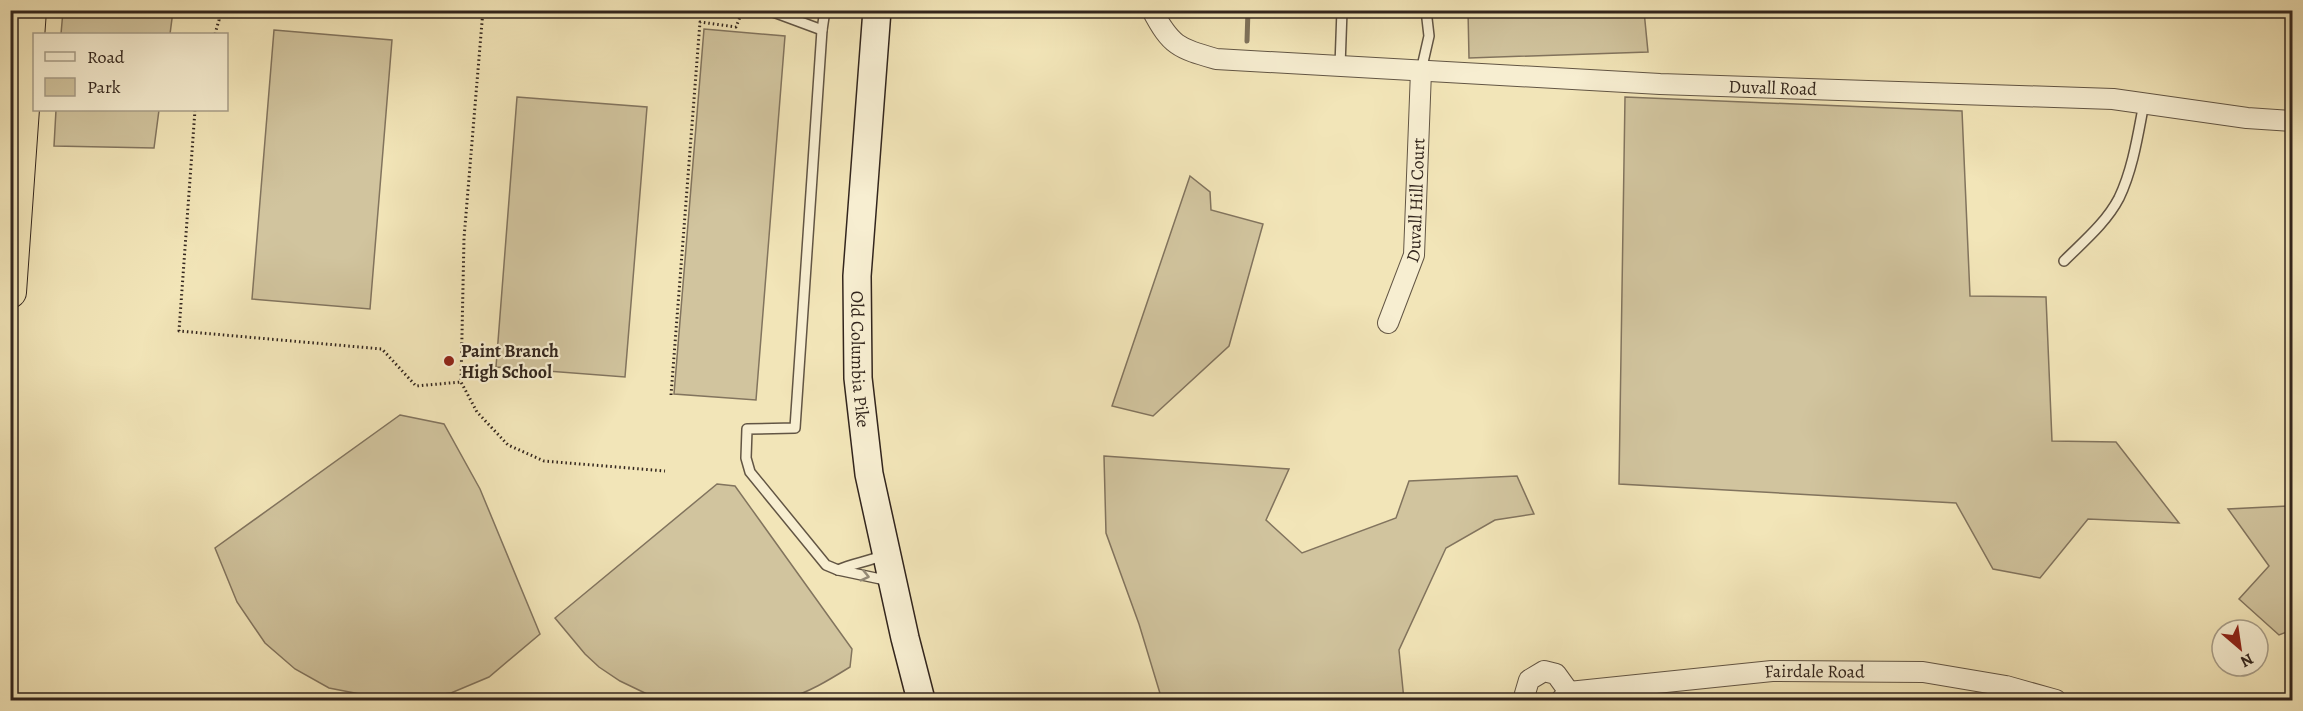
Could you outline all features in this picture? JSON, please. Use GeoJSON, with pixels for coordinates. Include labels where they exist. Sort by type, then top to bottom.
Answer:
{"type":"FeatureCollection","features":[{"type":"Feature","properties":{"kind":"highway"},"geometry":{"type":"LineString","coordinates":[[10,292],[30,10]]}},
{"type":"Feature","properties":{"kind":"main road","name":"Old Columbia Pike"},"geometry":{"type":"LineString","coordinates":[[877,10],[857,276],[858,378],[869,474],[921,700]]}},
{"type":"Feature","properties":{"kind":"street","name":"Duvall Road"},"geometry":{"type":"LineString","coordinates":[[1152,10],[1166,36],[1187,51],[1216,59],[1660,84],[2113,99],[2247,118],[2292,121]]}},
{"type":"Feature","properties":{"kind":"street","name":"Duvall Hill Court"},"geometry":{"type":"LineString","coordinates":[[1388,323],[1414,255],[1421,71]]}},
{"type":"Feature","properties":{"kind":"street","name":"Fairdale Road"},"geometry":{"type":"LineString","coordinates":[[1527,700],[1524,697],[1529,680],[1544,671],[1556,674],[1565,696],[1772,670],[1923,672],[2006,686],[2056,700]]}},
{"type":"Feature","properties":{"kind":"lane"},"geometry":{"type":"LineString","coordinates":[[768,10],[822,30]]}},
{"type":"Feature","properties":{"kind":"lane"},"geometry":{"type":"LineString","coordinates":[[825,10],[795,428],[747,429],[746,458],[750,472],[826,565],[838,570],[892,581]]}},
{"type":"Feature","properties":{"kind":"lane"},"geometry":{"type":"LineString","coordinates":[[1340,66],[1342,10]]}},
{"type":"Feature","properties":{"kind":"lane"},"geometry":{"type":"LineString","coordinates":[[1421,71],[1429,36],[1426,10]]}},
{"type":"Feature","properties":{"kind":"lane"},"geometry":{"type":"LineString","coordinates":[[2064,261],[2099,226],[2118,199],[2130,170],[2144,103]]}},
{"type":"Feature","properties":{"kind":"lane"},"geometry":{"type":"LineString","coordinates":[[838,570],[853,563],[869,561],[886,554]]}},
{"type":"Feature","properties":{"kind":"path"},"geometry":{"type":"LineString","coordinates":[[215,33],[219,20],[216,10]]}},
{"type":"Feature","properties":{"kind":"path"},"geometry":{"type":"LineString","coordinates":[[483,10],[464,238],[461,382],[477,412],[508,446],[544,461],[665,471]]}},
{"type":"Feature","properties":{"kind":"path"},"geometry":{"type":"LineString","coordinates":[[671,395],[700,22],[736,27],[740,16]]}},
{"type":"Feature","properties":{"kind":"path"},"geometry":{"type":"LineString","coordinates":[[195,111],[179,332],[382,349],[416,386],[461,382]]}},
{"type":"Feature","properties":{"kind":"green space"},"geometry":{"type":"Polygon","coordinates":[[[63,10],[173,11],[170,33],[61,33],[63,10]]]}},
{"type":"Feature","properties":{"kind":"green space"},"geometry":{"type":"Polygon","coordinates":[[[1468,11],[1644,11],[1648,52],[1469,58],[1468,11]]]}},
{"type":"Feature","properties":{"kind":"green space"},"geometry":{"type":"Polygon","coordinates":[[[704,29],[785,36],[756,400],[674,394],[704,29]]]}},
{"type":"Feature","properties":{"kind":"green space"},"geometry":{"type":"Polygon","coordinates":[[[274,30],[392,40],[370,309],[252,299],[274,30]]]}},
{"type":"Feature","properties":{"kind":"green space"},"geometry":{"type":"Polygon","coordinates":[[[517,97],[647,107],[625,377],[496,367],[517,97]]]}},
{"type":"Feature","properties":{"kind":"green space"},"geometry":{"type":"Polygon","coordinates":[[[1625,97],[1962,111],[1970,296],[2046,297],[2052,441],[2116,442],[2179,523],[2088,519],[2040,578],[1993,569],[1956,503],[1619,484],[1625,97]]]}},
{"type":"Feature","properties":{"kind":"green space"},"geometry":{"type":"Polygon","coordinates":[[[56,111],[159,111],[154,148],[54,146],[56,111]]]}},
{"type":"Feature","properties":{"kind":"green space"},"geometry":{"type":"Polygon","coordinates":[[[1190,176],[1210,192],[1211,210],[1263,224],[1229,346],[1153,416],[1112,406],[1190,176]]]}},
{"type":"Feature","properties":{"kind":"green space"},"geometry":{"type":"Polygon","coordinates":[[[400,415],[444,424],[480,489],[540,634],[489,677],[451,693],[408,699],[370,696],[329,688],[295,669],[265,643],[237,602],[215,548],[400,415]]]}},
{"type":"Feature","properties":{"kind":"green space"},"geometry":{"type":"Polygon","coordinates":[[[1104,456],[1289,469],[1266,520],[1302,553],[1396,518],[1409,481],[1517,476],[1534,514],[1495,520],[1446,548],[1399,650],[1404,700],[1162,700],[1139,624],[1106,533],[1104,456]]]}},
{"type":"Feature","properties":{"kind":"green space"},"geometry":{"type":"Polygon","coordinates":[[[717,484],[735,486],[852,649],[850,667],[810,690],[783,700],[665,700],[620,681],[599,667],[555,618],[717,484]]]}},
{"type":"Feature","properties":{"kind":"green space"},"geometry":{"type":"Polygon","coordinates":[[[2292,507],[2292,630],[2279,635],[2270,627],[2270,618],[2260,618],[2239,599],[2269,566],[2228,509],[2292,507]]]}},
{"type":"Feature","properties":{"kind":"waterway"},"geometry":{"type":"LineString","coordinates":[[1247,41],[1248,10]]}},
{"type":"Feature","properties":{"kind":"place","name":"Paint Branch High School"},"geometry":{"type":"Point","coordinates":[449,361]}}]}
